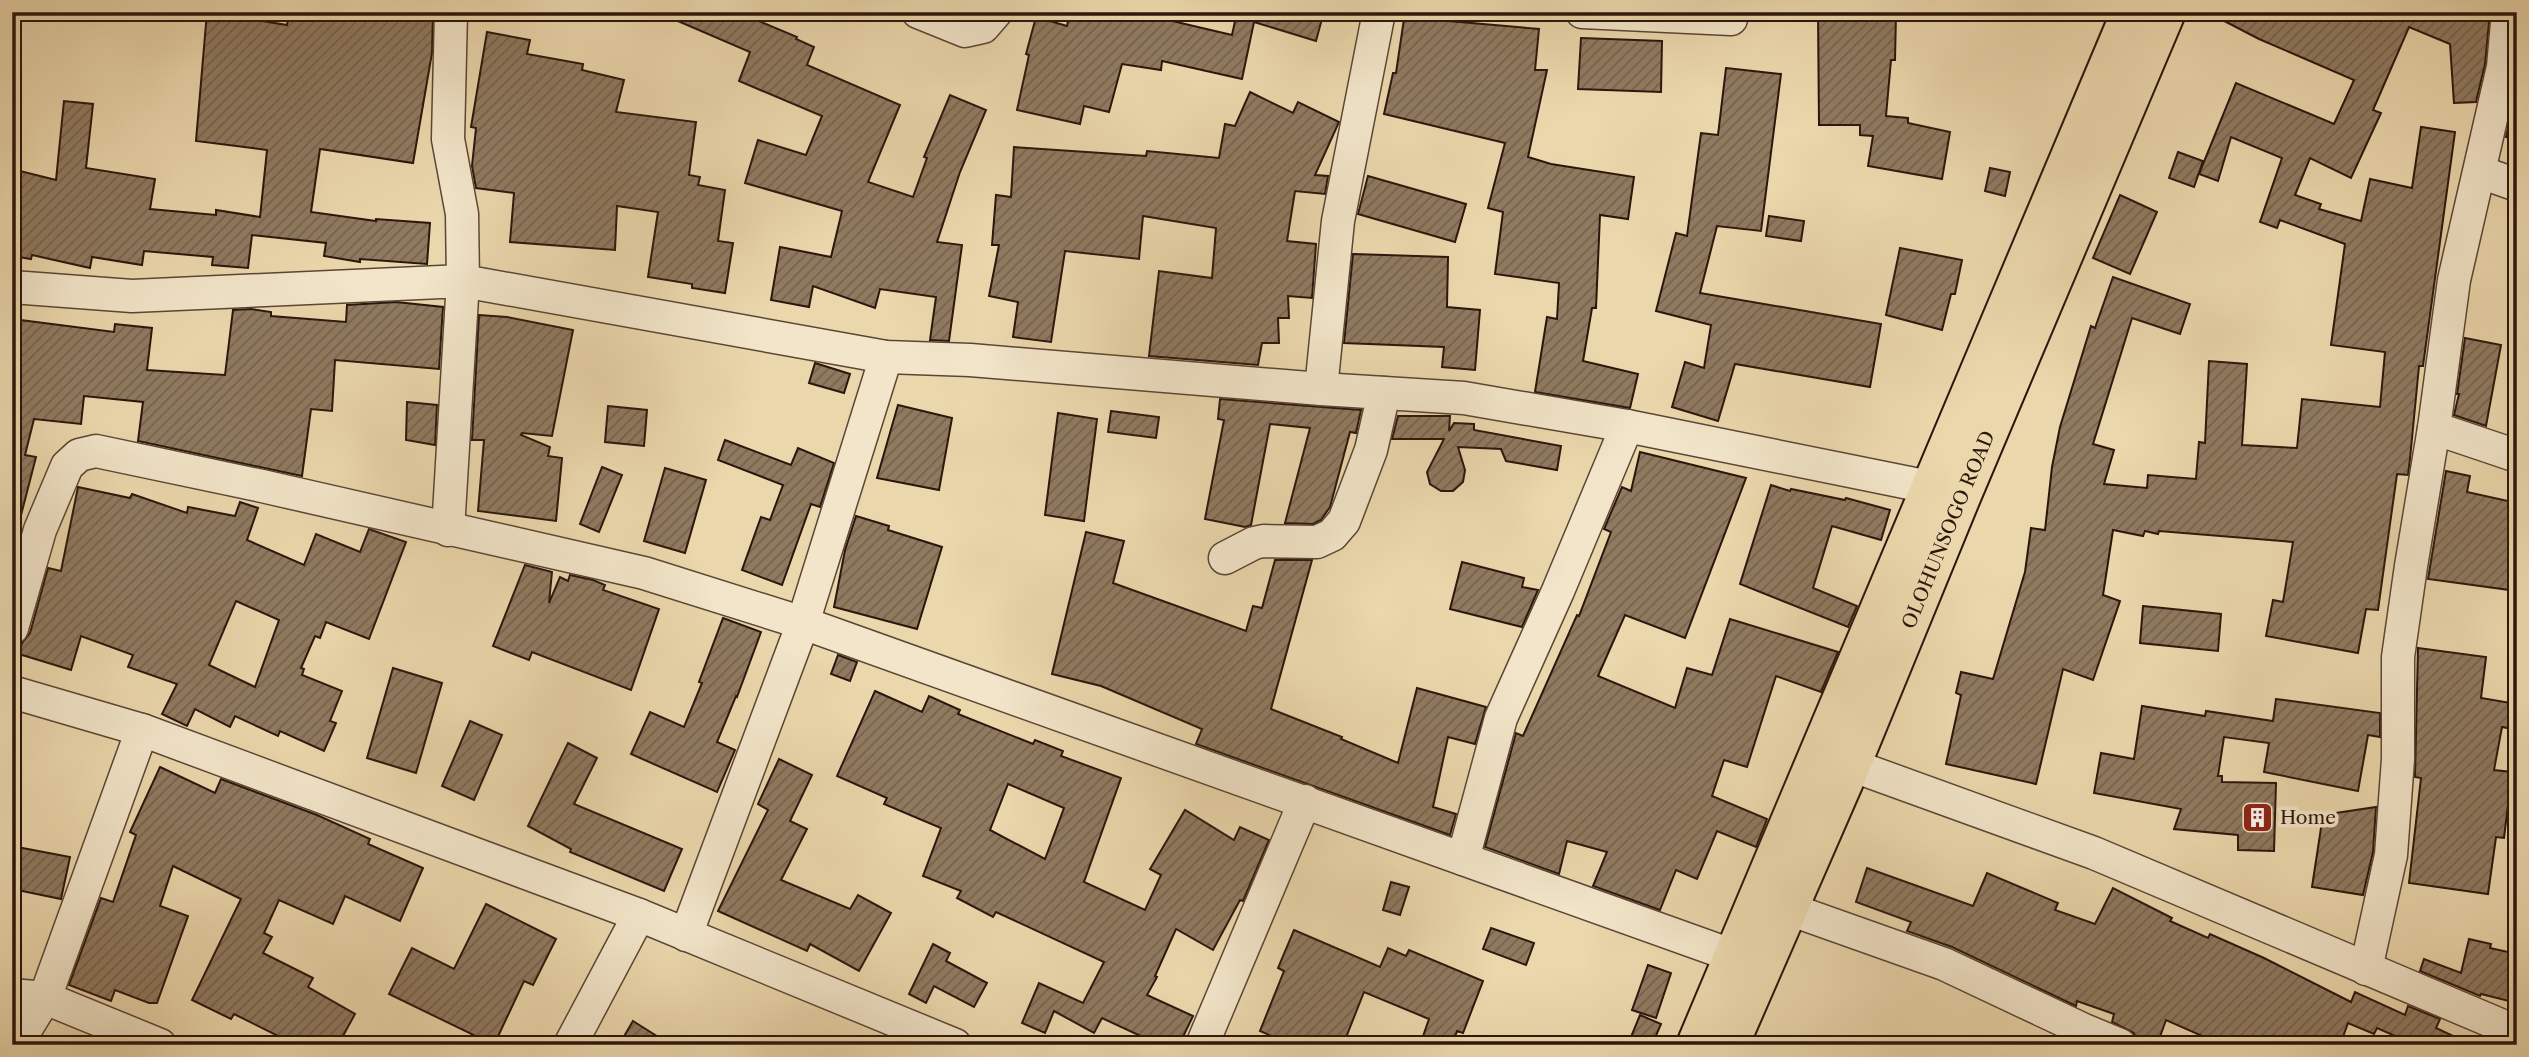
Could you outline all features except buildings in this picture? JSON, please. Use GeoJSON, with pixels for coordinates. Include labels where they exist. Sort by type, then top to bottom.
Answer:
{"type":"FeatureCollection","features":[{"type":"Feature","properties":{"kind":"main road","name":"OLOHUNSOGO ROAD"},"geometry":{"type":"LineString","coordinates":[[1729,1045],[1851,765],[1961,497],[2097,133],[2131,12]]}},
{"type":"Feature","properties":{"kind":"main road","name":"OLOHUNSOGO ROAD"},"geometry":{"type":"LineString","coordinates":[[1696,1045],[1929,486],[2097,133],[2166,12]]}},
{"type":"Feature","properties":{"kind":"street"},"geometry":{"type":"LineString","coordinates":[[448,530],[463,281],[462,214],[449,139],[451,12]]}},
{"type":"Feature","properties":{"kind":"street"},"geometry":{"type":"LineString","coordinates":[[918,12],[965,32],[983,27],[996,12]]}},
{"type":"Feature","properties":{"kind":"street"},"geometry":{"type":"LineString","coordinates":[[1321,389],[1338,221],[1379,12]]}},
{"type":"Feature","properties":{"kind":"street"},"geometry":{"type":"LineString","coordinates":[[1583,12],[1731,19]]}},
{"type":"Feature","properties":{"kind":"street"},"geometry":{"type":"LineString","coordinates":[[2365,969],[2391,855],[2399,759],[2398,657],[2454,280],[2503,67],[2508,12]]}},
{"type":"Feature","properties":{"kind":"street"},"geometry":{"type":"LineString","coordinates":[[2480,172],[2517,185]]}},
{"type":"Feature","properties":{"kind":"street"},"geometry":{"type":"LineString","coordinates":[[12,286],[132,296],[463,281],[886,357],[970,360],[1464,398],[1627,426],[1929,486]]}},
{"type":"Feature","properties":{"kind":"street"},"geometry":{"type":"LineString","coordinates":[[686,935],[803,623],[886,357]]}},
{"type":"Feature","properties":{"kind":"street"},"geometry":{"type":"LineString","coordinates":[[1226,558],[1263,541],[1317,542],[1332,535],[1344,521],[1371,450],[1384,393]]}},
{"type":"Feature","properties":{"kind":"street"},"geometry":{"type":"LineString","coordinates":[[1463,859],[1501,718],[1627,426]]}},
{"type":"Feature","properties":{"kind":"street"},"geometry":{"type":"LineString","coordinates":[[2434,428],[2517,456]]}},
{"type":"Feature","properties":{"kind":"street"},"geometry":{"type":"LineString","coordinates":[[12,628],[40,530],[67,466],[79,455],[96,451],[644,573],[803,623],[1734,956]]}},
{"type":"Feature","properties":{"kind":"street"},"geometry":{"type":"LineString","coordinates":[[12,692],[142,730],[639,915],[955,1045]]}},
{"type":"Feature","properties":{"kind":"street"},"geometry":{"type":"LineString","coordinates":[[16,1045],[45,998],[142,730]]}},
{"type":"Feature","properties":{"kind":"street"},"geometry":{"type":"LineString","coordinates":[[1851,765],[2094,853],[2517,1032]]}},
{"type":"Feature","properties":{"kind":"street"},"geometry":{"type":"LineString","coordinates":[[1202,1045],[1305,802]]}},
{"type":"Feature","properties":{"kind":"street"},"geometry":{"type":"LineString","coordinates":[[1789,909],[1944,964],[2120,1045]]}},
{"type":"Feature","properties":{"kind":"street"},"geometry":{"type":"LineString","coordinates":[[570,1045],[639,915]]}},
{"type":"Feature","properties":{"kind":"street"},"geometry":{"type":"LineString","coordinates":[[12,995],[45,998],[160,1045]]}},
{"type":"Feature","properties":{"kind":"place","name":"Home"},"geometry":{"type":"Point","coordinates":[2257,817]}}]}
